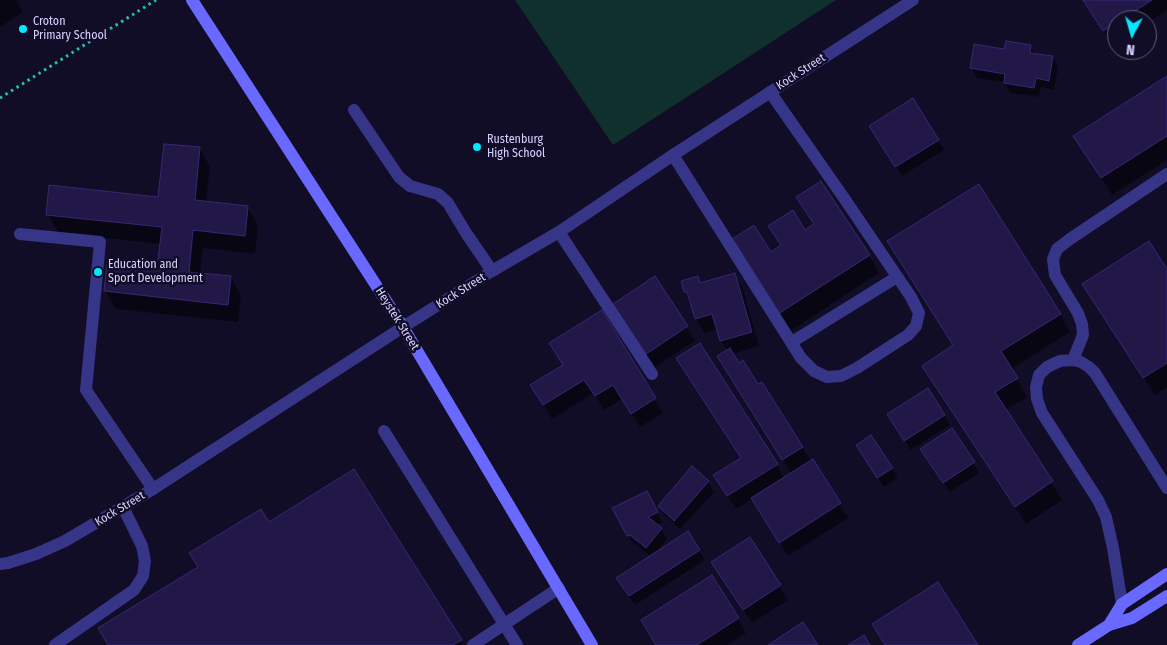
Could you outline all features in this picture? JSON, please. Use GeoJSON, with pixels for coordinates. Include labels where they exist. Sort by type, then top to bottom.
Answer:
{"type":"FeatureCollection","features":[{"type":"Feature","properties":{"kind":"street","name":"Heystek Street"},"geometry":{"type":"LineString","coordinates":[[192,0],[403,327],[592,645]]}},
{"type":"Feature","properties":{"kind":"street","name":"Kock Street"},"geometry":{"type":"LineString","coordinates":[[0,564],[36,554],[65,541],[153,489],[403,327],[492,271],[559,232],[672,155],[913,0]]}},
{"type":"Feature","properties":{"kind":"street"},"geometry":{"type":"LineString","coordinates":[[672,155],[801,358],[814,371],[827,377],[840,376],[857,368],[908,335],[916,326],[919,313],[911,297],[770,92]]}},
{"type":"Feature","properties":{"kind":"street"},"geometry":{"type":"LineString","coordinates":[[354,110],[399,177],[410,186],[438,194],[448,203],[492,271]]}},
{"type":"Feature","properties":{"kind":"street"},"geometry":{"type":"LineString","coordinates":[[1073,360],[1084,335],[1078,313],[1055,275],[1053,258],[1057,249],[1167,174]]}},
{"type":"Feature","properties":{"kind":"street"},"geometry":{"type":"LineString","coordinates":[[559,232],[652,374]]}},
{"type":"Feature","properties":{"kind":"street"},"geometry":{"type":"LineString","coordinates":[[20,234],[100,242],[86,390],[153,489]]}},
{"type":"Feature","properties":{"kind":"street"},"geometry":{"type":"LineString","coordinates":[[792,342],[897,277]]}},
{"type":"Feature","properties":{"kind":"street"},"geometry":{"type":"LineString","coordinates":[[1122,604],[1106,517],[1098,500],[1042,413],[1037,399],[1036,387],[1039,375],[1047,367],[1060,361],[1073,360],[1090,367],[1167,488]]}},
{"type":"Feature","properties":{"kind":"street"},"geometry":{"type":"LineString","coordinates":[[384,431],[518,645]]}},
{"type":"Feature","properties":{"kind":"street"},"geometry":{"type":"LineString","coordinates":[[55,645],[134,590],[143,576],[145,561],[142,546],[122,507]]}},
{"type":"Feature","properties":{"kind":"street"},"geometry":{"type":"LineString","coordinates":[[1109,626],[1122,604],[1167,574]]}},
{"type":"Feature","properties":{"kind":"street"},"geometry":{"type":"LineString","coordinates":[[473,645],[559,588]]}},
{"type":"Feature","properties":{"kind":"street"},"geometry":{"type":"LineString","coordinates":[[1078,645],[1109,626],[1132,618],[1167,596]]}},
{"type":"Feature","properties":{"kind":"path"},"geometry":{"type":"LineString","coordinates":[[0,98],[156,0]]}},
{"type":"Feature","properties":{"kind":"green space"},"geometry":{"type":"Polygon","coordinates":[[[515,0],[836,0],[613,145],[515,0]]]}},
{"type":"Feature","properties":{"kind":"building"},"geometry":{"type":"Polygon","coordinates":[[[1083,0],[1152,0],[1136,10],[1107,10],[1107,29],[1103,31],[1083,0]]]}},
{"type":"Feature","properties":{"kind":"building"},"geometry":{"type":"Polygon","coordinates":[[[1006,41],[1031,45],[1030,53],[1053,56],[1049,81],[1036,78],[1034,88],[1004,83],[1005,74],[970,68],[974,44],[1004,49],[1006,41]]]}},
{"type":"Feature","properties":{"kind":"building"},"geometry":{"type":"Polygon","coordinates":[[[1167,76],[1167,136],[1101,178],[1073,136],[1167,76]]]}},
{"type":"Feature","properties":{"kind":"building"},"geometry":{"type":"Polygon","coordinates":[[[913,98],[939,140],[895,167],[869,126],[913,98]]]}},
{"type":"Feature","properties":{"kind":"building"},"geometry":{"type":"Polygon","coordinates":[[[164,144],[200,147],[195,200],[248,206],[245,236],[193,230],[189,272],[231,276],[228,305],[104,291],[107,263],[157,268],[162,227],[46,215],[49,185],[158,197],[164,144]]]}},
{"type":"Feature","properties":{"kind":"building"},"geometry":{"type":"Polygon","coordinates":[[[821,181],[870,255],[778,314],[729,241],[754,225],[771,252],[781,245],[768,226],[793,210],[805,230],[814,224],[796,197],[821,181]]]}},
{"type":"Feature","properties":{"kind":"building"},"geometry":{"type":"Polygon","coordinates":[[[979,184],[1061,314],[1001,351],[1018,378],[995,392],[1053,481],[1015,507],[922,366],[953,345],[887,241],[979,184]]]}},
{"type":"Feature","properties":{"kind":"building"},"geometry":{"type":"Polygon","coordinates":[[[1149,241],[1167,269],[1167,363],[1143,378],[1082,284],[1149,241]]]}},
{"type":"Feature","properties":{"kind":"building"},"geometry":{"type":"Polygon","coordinates":[[[735,273],[752,332],[720,341],[712,314],[695,319],[687,292],[684,292],[681,281],[698,276],[700,283],[735,273]]]}},
{"type":"Feature","properties":{"kind":"building"},"geometry":{"type":"Polygon","coordinates":[[[655,276],[688,326],[646,354],[613,304],[655,276]]]}},
{"type":"Feature","properties":{"kind":"building"},"geometry":{"type":"Polygon","coordinates":[[[602,310],[656,398],[631,414],[613,385],[595,396],[584,380],[543,405],[530,385],[563,365],[549,343],[602,310]]]}},
{"type":"Feature","properties":{"kind":"building"},"geometry":{"type":"Polygon","coordinates":[[[700,343],[778,464],[727,496],[713,475],[741,458],[676,358],[700,343]]]}},
{"type":"Feature","properties":{"kind":"building"},"geometry":{"type":"Polygon","coordinates":[[[730,348],[739,363],[743,360],[758,384],[762,382],[803,447],[782,460],[717,356],[730,348]]]}},
{"type":"Feature","properties":{"kind":"building"},"geometry":{"type":"Polygon","coordinates":[[[928,388],[945,415],[904,441],[887,414],[928,388]]]}},
{"type":"Feature","properties":{"kind":"building"},"geometry":{"type":"Polygon","coordinates":[[[952,428],[975,462],[943,483],[920,449],[952,428]]]}},
{"type":"Feature","properties":{"kind":"building"},"geometry":{"type":"Polygon","coordinates":[[[871,435],[893,468],[877,478],[856,445],[871,435]]]}},
{"type":"Feature","properties":{"kind":"building"},"geometry":{"type":"Polygon","coordinates":[[[813,459],[841,503],[779,543],[751,498],[813,459]]]}},
{"type":"Feature","properties":{"kind":"building"},"geometry":{"type":"Polygon","coordinates":[[[692,466],[709,481],[674,521],[658,506],[692,466]]]}},
{"type":"Feature","properties":{"kind":"building"},"geometry":{"type":"Polygon","coordinates":[[[354,469],[462,640],[453,645],[108,645],[98,628],[198,567],[189,553],[261,509],[269,522],[354,469]]]}},
{"type":"Feature","properties":{"kind":"building"},"geometry":{"type":"Polygon","coordinates":[[[647,491],[658,512],[648,517],[662,528],[646,548],[630,535],[627,536],[612,508],[647,491]]]}},
{"type":"Feature","properties":{"kind":"building"},"geometry":{"type":"Polygon","coordinates":[[[688,531],[700,550],[629,596],[616,578],[688,531]]]}},
{"type":"Feature","properties":{"kind":"building"},"geometry":{"type":"Polygon","coordinates":[[[750,537],[781,585],[743,610],[711,562],[750,537]]]}},
{"type":"Feature","properties":{"kind":"building"},"geometry":{"type":"Polygon","coordinates":[[[712,575],[739,618],[697,645],[656,645],[641,620],[712,575]]]}},
{"type":"Feature","properties":{"kind":"building"},"geometry":{"type":"Polygon","coordinates":[[[938,582],[978,645],[885,645],[872,624],[938,582]]]}},
{"type":"Feature","properties":{"kind":"building"},"geometry":{"type":"Polygon","coordinates":[[[803,622],[818,645],[768,645],[803,622]]]}},
{"type":"Feature","properties":{"kind":"building"},"geometry":{"type":"Polygon","coordinates":[[[864,635],[870,645],[848,645],[864,635]]]}},
{"type":"Feature","properties":{"kind":"place","name":"Croton Primary School"},"geometry":{"type":"Point","coordinates":[23,29]}},
{"type":"Feature","properties":{"kind":"place","name":"Rustenburg High School"},"geometry":{"type":"Point","coordinates":[477,147]}},
{"type":"Feature","properties":{"kind":"place","name":"Education and Sport Development"},"geometry":{"type":"Point","coordinates":[98,272]}}]}
